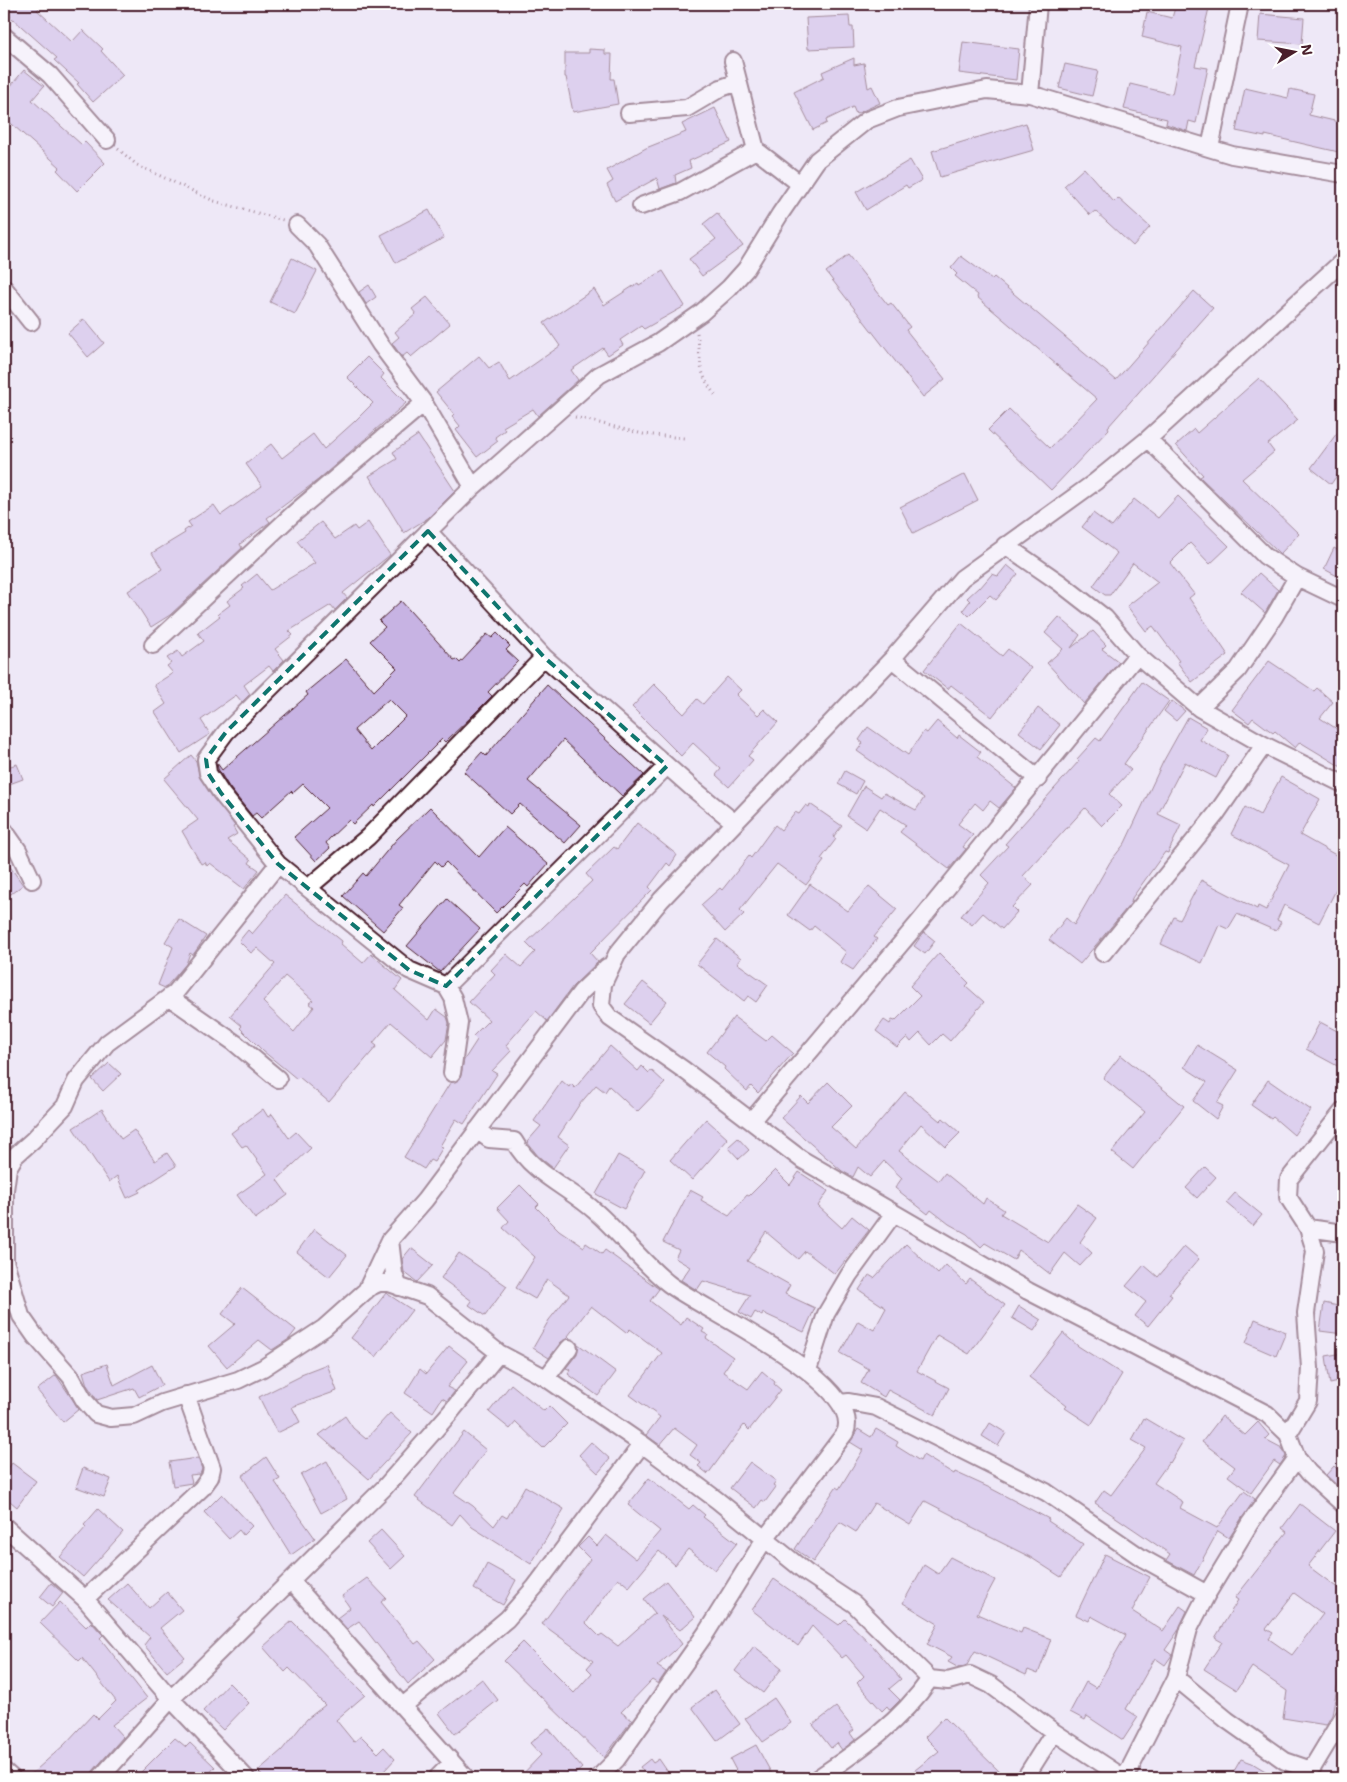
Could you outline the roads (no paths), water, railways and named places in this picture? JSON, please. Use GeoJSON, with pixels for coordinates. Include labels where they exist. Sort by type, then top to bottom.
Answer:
{"type":"FeatureCollection","features":[{"type":"Feature","properties":{"kind":"street"},"geometry":{"type":"LineString","coordinates":[[1030,94],[1038,4]]}},
{"type":"Feature","properties":{"kind":"street"},"geometry":{"type":"LineString","coordinates":[[1210,148],[1240,4]]}},
{"type":"Feature","properties":{"kind":"street"},"geometry":{"type":"LineString","coordinates":[[4,37],[50,75],[106,140]]}},
{"type":"Feature","properties":{"kind":"street"},"geometry":{"type":"LineString","coordinates":[[733,61],[756,150],[800,184]]}},
{"type":"Feature","properties":{"kind":"street"},"geometry":{"type":"LineString","coordinates":[[629,113],[687,108],[721,88],[738,82]]}},
{"type":"Feature","properties":{"kind":"street"},"geometry":{"type":"LineString","coordinates":[[452,1073],[459,1023],[453,998],[446,986],[410,970],[278,864],[221,793],[208,773],[206,759],[226,732],[473,487],[599,375],[658,343],[694,318],[729,288],[746,269],[817,160],[867,120],[898,108],[987,90],[1030,94],[1232,156],[1343,174]]}},
{"type":"Feature","properties":{"kind":"street"},"geometry":{"type":"LineString","coordinates":[[641,206],[680,192],[756,150]]}},
{"type":"Feature","properties":{"kind":"street"},"geometry":{"type":"LineString","coordinates":[[297,225],[317,245],[380,344],[424,404],[473,487]]}},
{"type":"Feature","properties":{"kind":"street"},"geometry":{"type":"LineString","coordinates":[[366,1291],[390,1240],[425,1200],[581,992],[614,961],[661,900],[892,659],[962,578],[1005,545],[1095,482],[1148,439],[1343,261]]}},
{"type":"Feature","properties":{"kind":"street"},"geometry":{"type":"LineString","coordinates":[[4,288],[31,322]]}},
{"type":"Feature","properties":{"kind":"street"},"geometry":{"type":"LineString","coordinates":[[153,646],[292,515],[424,404]]}},
{"type":"Feature","properties":{"kind":"street"},"geometry":{"type":"LineString","coordinates":[[1148,439],[1265,556],[1298,577],[1343,599]]}},
{"type":"Feature","properties":{"kind":"street"},"geometry":{"type":"LineString","coordinates":[[428,531],[544,657],[667,766],[735,822]]}},
{"type":"Feature","properties":{"kind":"street"},"geometry":{"type":"LineString","coordinates":[[1005,545],[1060,582],[1105,618],[1137,655],[1199,708],[1264,745],[1343,784]]}},
{"type":"Feature","properties":{"kind":"street"},"geometry":{"type":"LineString","coordinates":[[1199,708],[1238,670],[1274,617],[1298,577]]}},
{"type":"Feature","properties":{"kind":"street"},"geometry":{"type":"LineString","coordinates":[[752,1120],[1038,779],[1137,655]]}},
{"type":"Feature","properties":{"kind":"street"},"geometry":{"type":"LineString","coordinates":[[309,887],[368,837],[544,657]]}},
{"type":"Feature","properties":{"kind":"street"},"geometry":{"type":"LineString","coordinates":[[892,659],[1038,779]]}},
{"type":"Feature","properties":{"kind":"street"},"geometry":{"type":"LineString","coordinates":[[1103,953],[1216,814],[1264,745]]}},
{"type":"Feature","properties":{"kind":"street"},"geometry":{"type":"LineString","coordinates":[[446,986],[667,766]]}},
{"type":"Feature","properties":{"kind":"street"},"geometry":{"type":"LineString","coordinates":[[4,830],[18,850],[32,880]]}},
{"type":"Feature","properties":{"kind":"street"},"geometry":{"type":"LineString","coordinates":[[278,864],[175,993],[107,1043],[76,1081],[65,1106],[34,1140],[15,1156],[8,1168],[5,1190],[5,1261],[21,1316],[35,1336],[70,1377],[84,1400],[96,1414],[111,1418],[134,1416],[186,1394],[238,1380],[263,1368],[324,1328],[366,1291],[380,1283],[389,1283],[427,1296],[500,1353],[546,1378],[642,1444],[717,1500],[807,1573],[854,1604],[930,1679],[948,1681],[970,1675],[991,1686],[1054,1732],[1124,1778],[1176,1678],[1189,1629],[1207,1594],[1250,1523],[1297,1458]]}},
{"type":"Feature","properties":{"kind":"street"},"geometry":{"type":"LineString","coordinates":[[614,961],[603,984],[601,1006],[610,1018],[752,1120],[800,1159],[1028,1291],[1267,1414],[1288,1434],[1297,1458],[1320,1485],[1343,1504]]}},
{"type":"Feature","properties":{"kind":"street"},"geometry":{"type":"LineString","coordinates":[[169,997],[235,1043],[278,1080]]}},
{"type":"Feature","properties":{"kind":"street"},"geometry":{"type":"LineString","coordinates":[[1288,1434],[1308,1401],[1310,1368],[1306,1312],[1315,1251],[1308,1228],[1288,1197],[1289,1179],[1343,1111]]}},
{"type":"Feature","properties":{"kind":"street"},"geometry":{"type":"LineString","coordinates":[[477,1130],[489,1139],[514,1141],[520,1151],[539,1171],[595,1210],[668,1284],[808,1370],[828,1388],[840,1403],[848,1418],[845,1432],[764,1540],[706,1633],[618,1759],[598,1778]]}},
{"type":"Feature","properties":{"kind":"street"},"geometry":{"type":"LineString","coordinates":[[808,1370],[826,1314],[849,1275],[894,1213]]}},
{"type":"Feature","properties":{"kind":"street"},"geometry":{"type":"LineString","coordinates":[[1308,1228],[1343,1232]]}},
{"type":"Feature","properties":{"kind":"street"},"geometry":{"type":"LineString","coordinates":[[390,1240],[394,1274],[399,1287]]}},
{"type":"Feature","properties":{"kind":"street"},"geometry":{"type":"LineString","coordinates":[[546,1378],[569,1348]]}},
{"type":"Feature","properties":{"kind":"street"},"geometry":{"type":"LineString","coordinates":[[100,1778],[171,1699],[292,1582],[390,1480],[500,1353]]}},
{"type":"Feature","properties":{"kind":"street"},"geometry":{"type":"LineString","coordinates":[[85,1599],[202,1488],[210,1478],[212,1468],[186,1394]]}},
{"type":"Feature","properties":{"kind":"street"},"geometry":{"type":"LineString","coordinates":[[840,1403],[849,1402],[876,1407],[1046,1492],[1142,1558],[1207,1594]]}},
{"type":"Feature","properties":{"kind":"street"},"geometry":{"type":"LineString","coordinates":[[403,1706],[506,1619],[535,1587],[642,1444]]}},
{"type":"Feature","properties":{"kind":"street"},"geometry":{"type":"LineString","coordinates":[[4,1526],[85,1599],[171,1699],[246,1778]]}},
{"type":"Feature","properties":{"kind":"street"},"geometry":{"type":"LineString","coordinates":[[292,1582],[466,1778]]}},
{"type":"Feature","properties":{"kind":"street"},"geometry":{"type":"LineString","coordinates":[[1176,1678],[1227,1720],[1285,1761],[1310,1770],[1343,1717]]}},
{"type":"Feature","properties":{"kind":"street"},"geometry":{"type":"LineString","coordinates":[[818,1778],[853,1755],[898,1718],[930,1679]]}},
{"type":"Feature","properties":{"kind":"street"},"geometry":{"type":"LineString","coordinates":[[1025,1778],[1054,1732]]}},
{"type":"Feature","properties":{"kind":"street"},"geometry":{"type":"LineString","coordinates":[[437,1778],[452,1764]]}},
{"type":"Feature","properties":{"kind":"street"},"geometry":{"type":"LineString","coordinates":[[4,1771],[12,1778]]}}]}
